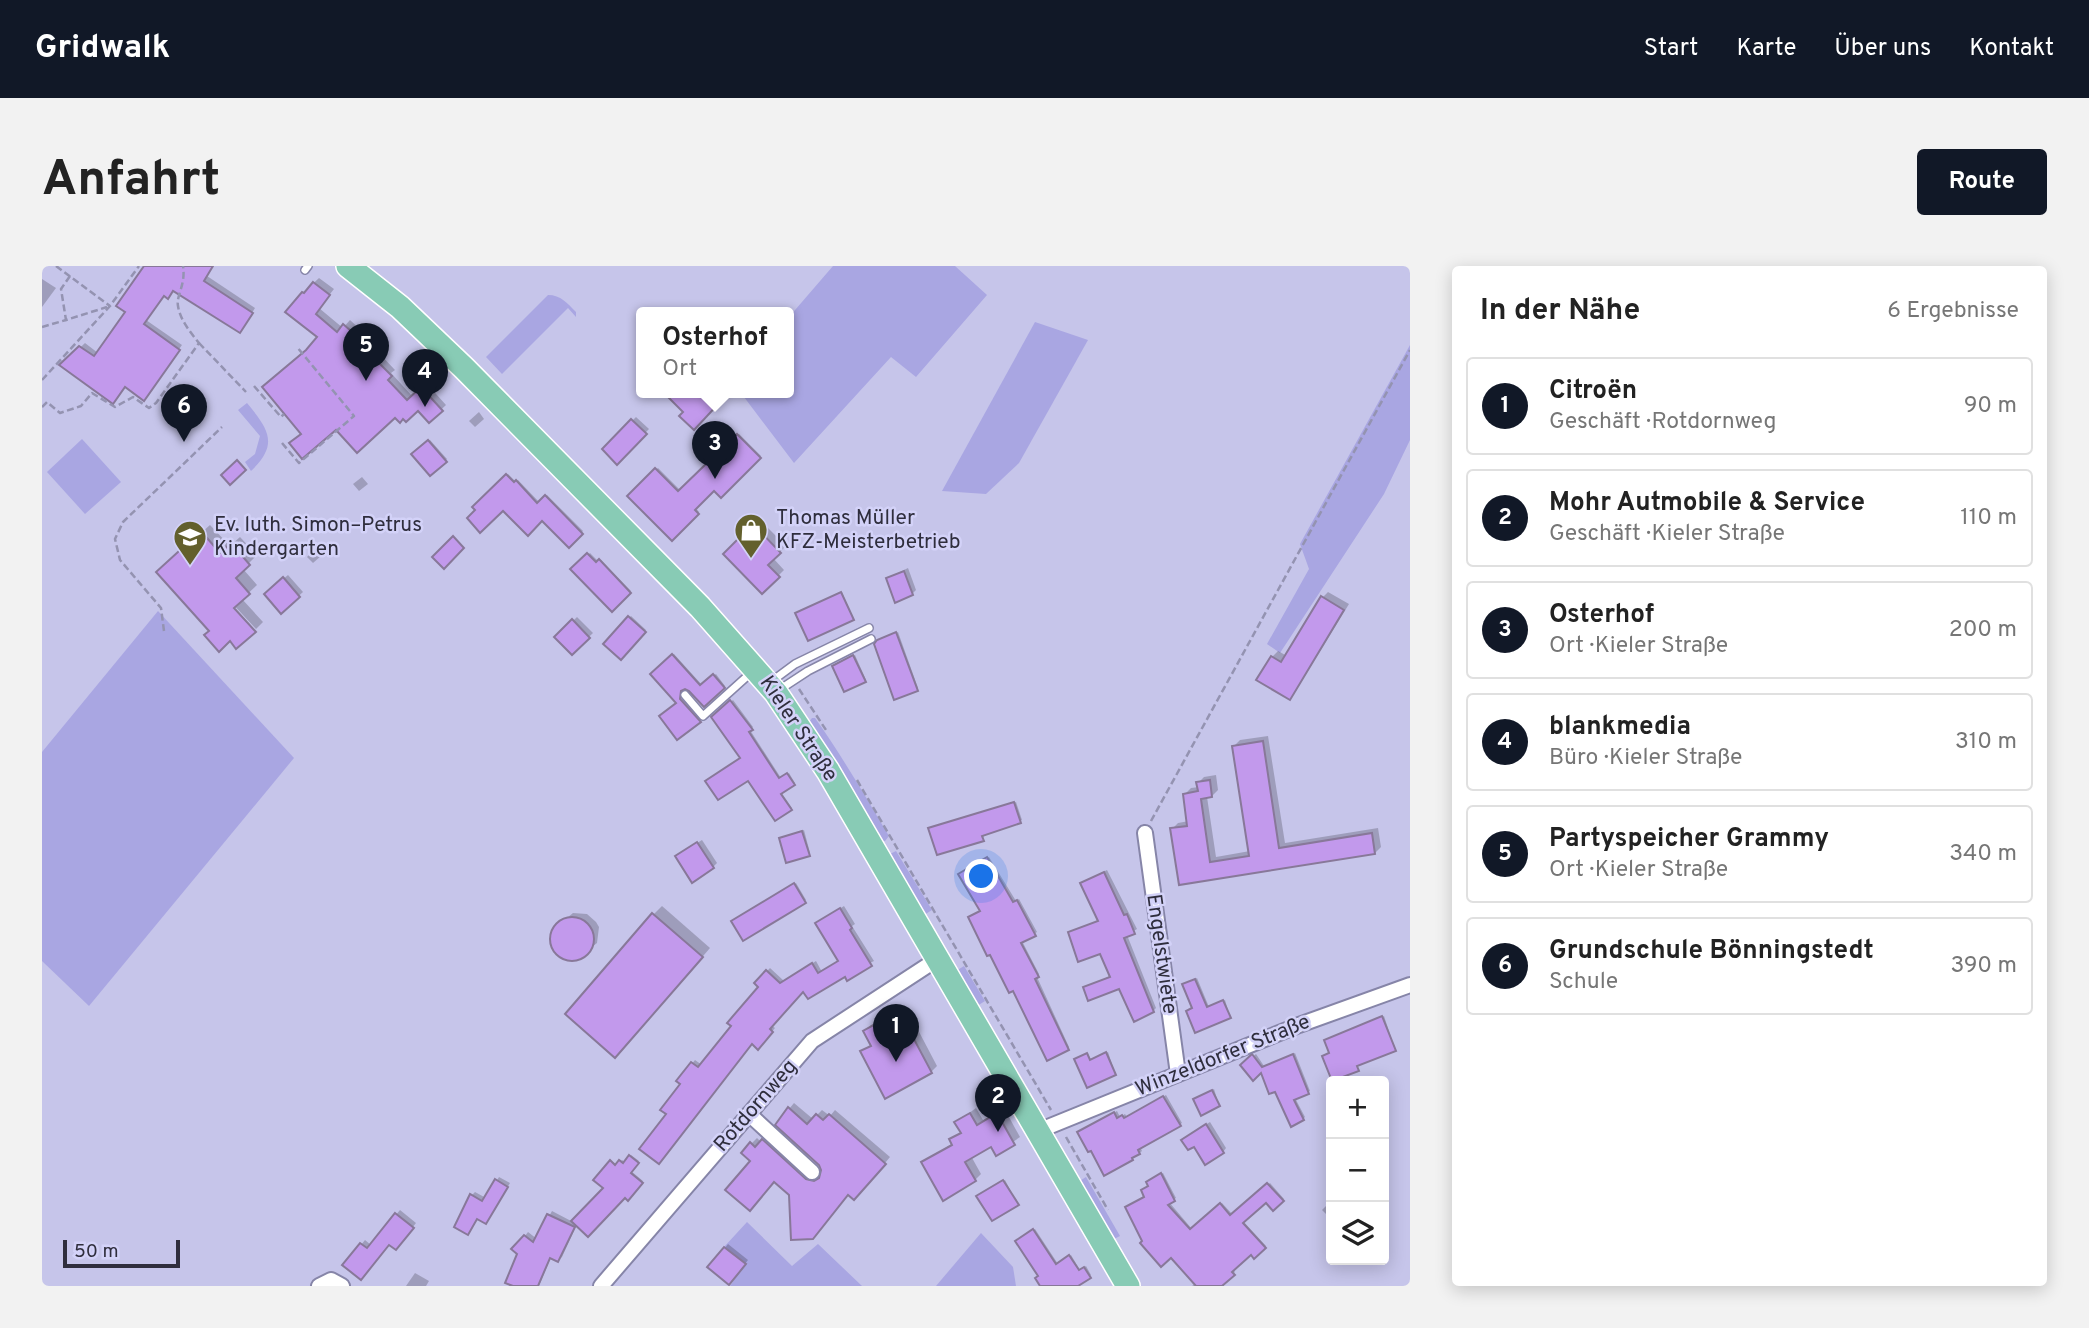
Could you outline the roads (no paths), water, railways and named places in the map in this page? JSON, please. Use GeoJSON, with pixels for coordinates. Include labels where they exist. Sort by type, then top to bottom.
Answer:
{"type":"FeatureCollection","features":[{"type":"Feature","properties":{"kind":"main road","name":"Kieler Straße"},"geometry":{"type":"LineString","coordinates":[[348,266],[400,307],[464,368],[700,607],[767,682],[828,771],[1128,1286]]}},
{"type":"Feature","properties":{"kind":"street","name":"Engelstwiete"},"geometry":{"type":"LineString","coordinates":[[1145,833],[1178,1074]]}},
{"type":"Feature","properties":{"kind":"street","name":"Rotdornweg"},"geometry":{"type":"LineString","coordinates":[[601,1286],[812,1041],[939,958]]}},
{"type":"Feature","properties":{"kind":"street","name":"Winzeldorfer Straße"},"geometry":{"type":"LineString","coordinates":[[1038,1131],[1299,1025],[1410,985]]}},
{"type":"Feature","properties":{"kind":"street"},"geometry":{"type":"LineString","coordinates":[[749,1114],[813,1172]]}},
{"type":"Feature","properties":{"kind":"street"},"geometry":{"type":"LineString","coordinates":[[319,1286],[331,1280],[342,1286]]}},
{"type":"Feature","properties":{"kind":"lane"},"geometry":{"type":"LineString","coordinates":[[684,695],[704,716],[795,664],[869,628]]}},
{"type":"Feature","properties":{"kind":"lane"},"geometry":{"type":"LineString","coordinates":[[767,682],[808,671],[871,639]]}},
{"type":"Feature","properties":{"kind":"place","name":"Partyspeicher Grammy"},"geometry":{"type":"Point","coordinates":[366,381]}},
{"type":"Feature","properties":{"kind":"place","name":"blankmedia"},"geometry":{"type":"Point","coordinates":[425,407]}},
{"type":"Feature","properties":{"kind":"place","name":"Grundschule Bönningstedt"},"geometry":{"type":"Point","coordinates":[184,442]}},
{"type":"Feature","properties":{"kind":"place","name":"Osterhof"},"geometry":{"type":"Point","coordinates":[715,479]}},
{"type":"Feature","properties":{"kind":"place","name":"Thomas Müller KFZ-Meisterbetrieb"},"geometry":{"type":"Point","coordinates":[751,560]}},
{"type":"Feature","properties":{"kind":"place","name":"Ev. luth. Simon–Petrus Kindergarten"},"geometry":{"type":"Point","coordinates":[190,567]}},
{"type":"Feature","properties":{"kind":"place","name":"Citroën"},"geometry":{"type":"Point","coordinates":[896,1062]}},
{"type":"Feature","properties":{"kind":"place","name":"Mohr Autmobile & Service"},"geometry":{"type":"Point","coordinates":[998,1132]}}]}
